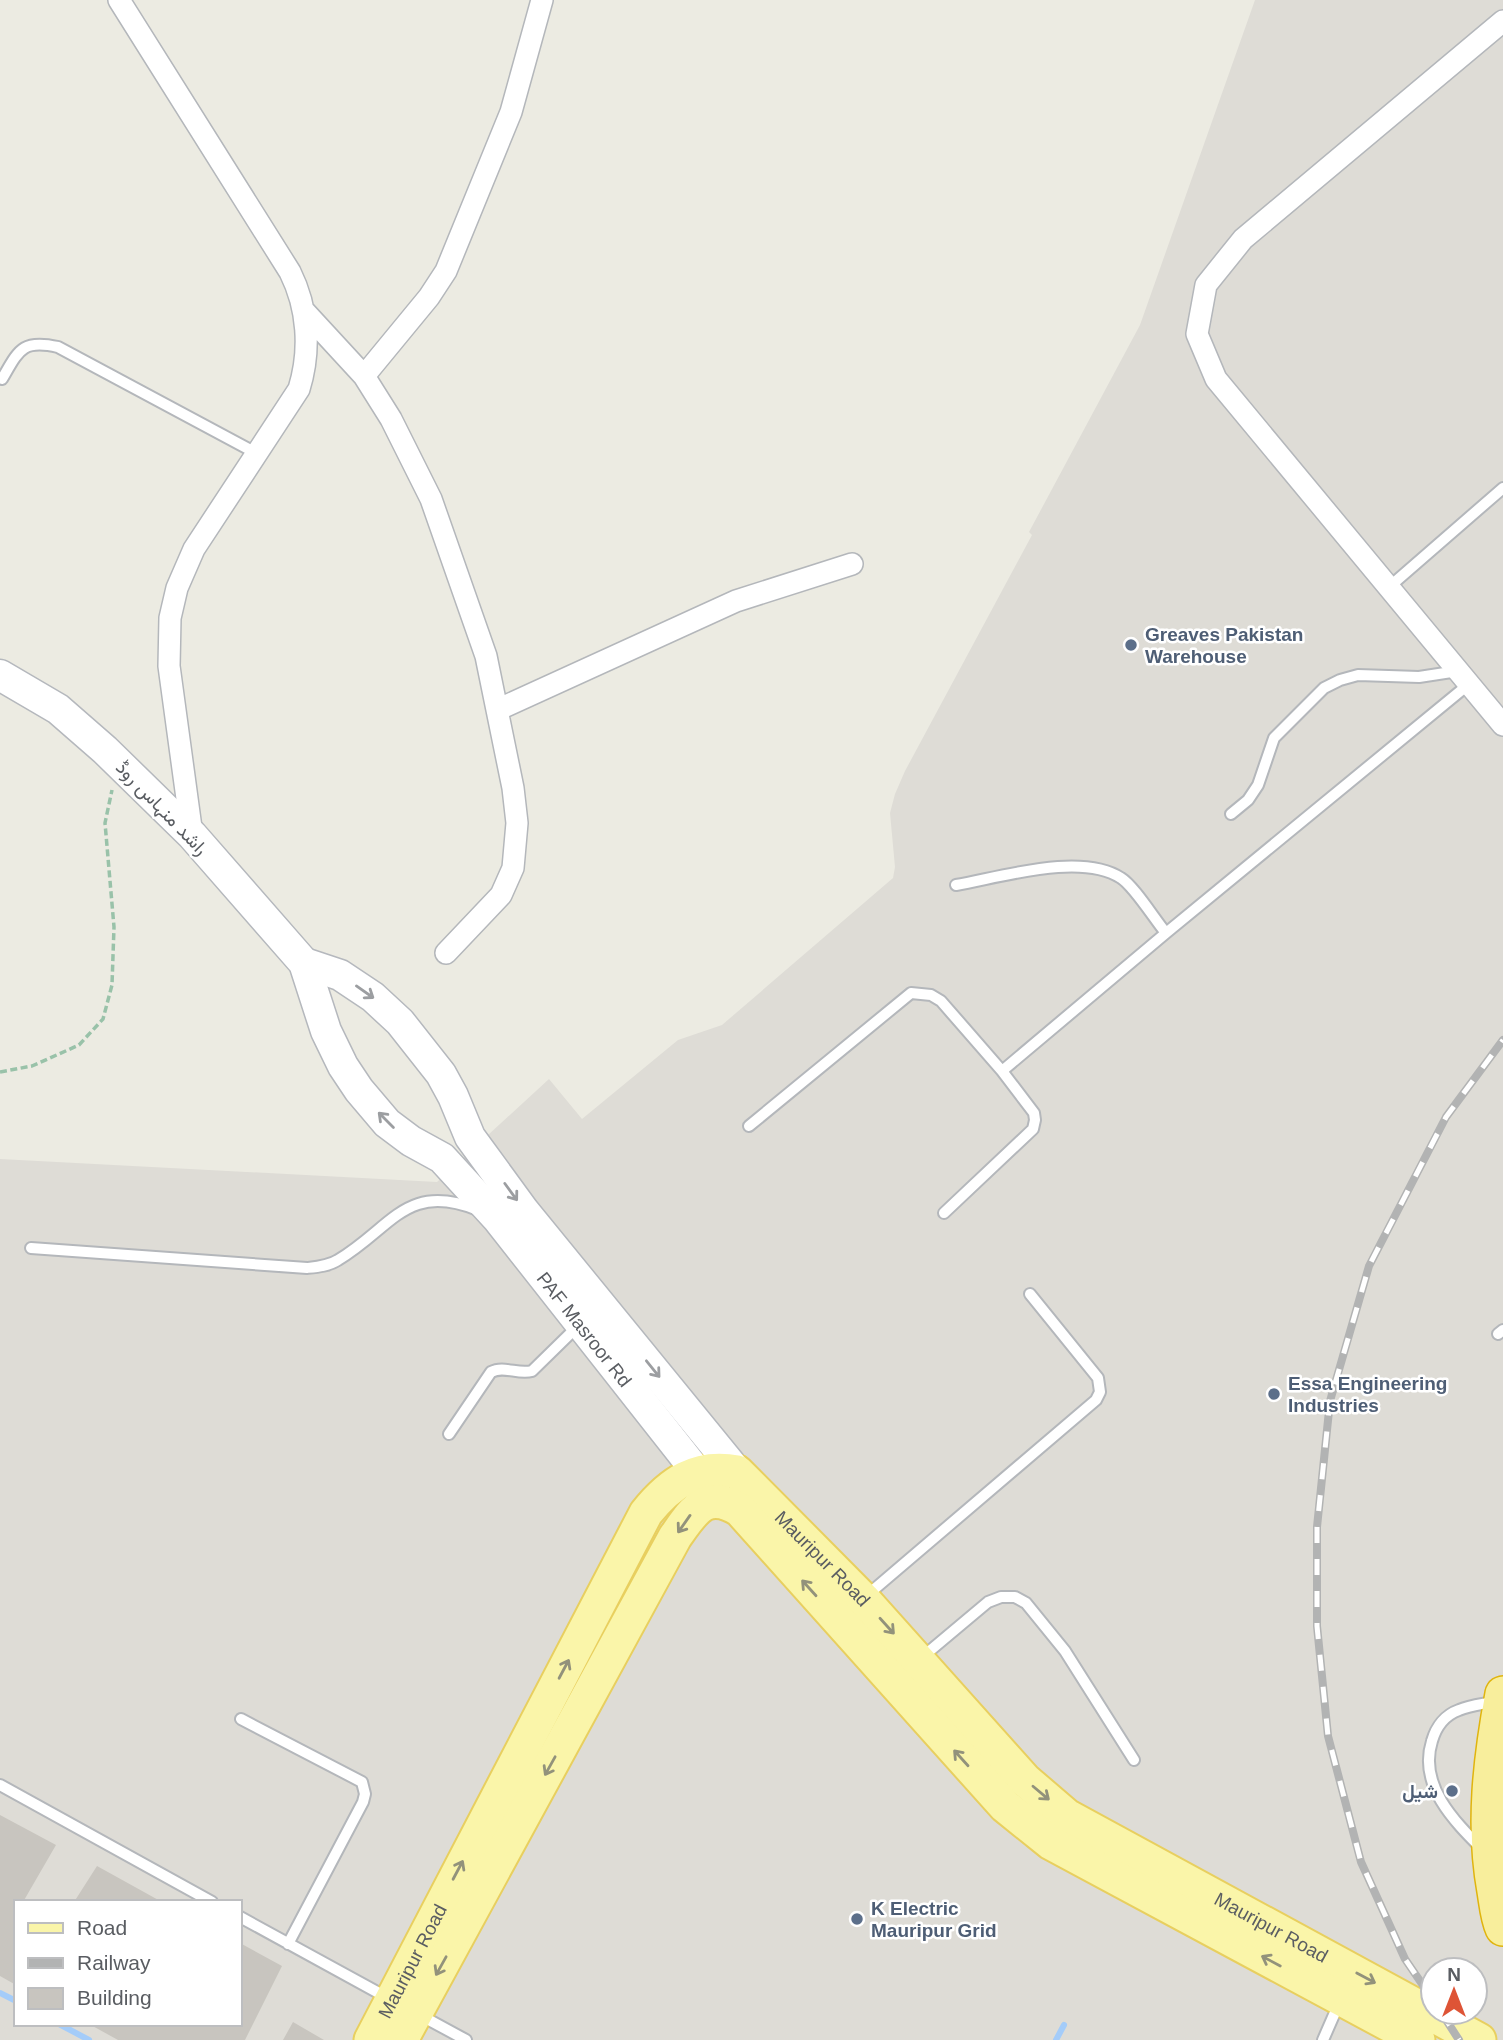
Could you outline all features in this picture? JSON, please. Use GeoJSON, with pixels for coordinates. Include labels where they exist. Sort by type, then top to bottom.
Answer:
{"type":"FeatureCollection","features":[{"type":"Feature","properties":{"kind":"highway"},"geometry":{"type":"LineString","coordinates":[[1503,1697],[1494,1740],[1488,1856],[1503,1928]]}},
{"type":"Feature","properties":{"kind":"main road","name":"راشد منہاس روڈ"},"geometry":{"type":"LineString","coordinates":[[0,675],[58,709],[192,835],[304,963],[326,1031],[343,1066],[359,1090],[387,1123],[411,1141],[442,1158]]}},
{"type":"Feature","properties":{"kind":"main road","name":"PAF Masroor Rd"},"geometry":{"type":"LineString","coordinates":[[304,963],[340,975],[373,997],[400,1022],[441,1074],[470,1137],[524,1211],[697,1472]]}},
{"type":"Feature","properties":{"kind":"main road","name":"PAF Masroor Rd"},"geometry":{"type":"LineString","coordinates":[[442,1158],[591,1315],[732,1487]]}},
{"type":"Feature","properties":{"kind":"main road","name":"Mauripur Road"},"geometry":{"type":"LineString","coordinates":[[403,2013],[646,1513],[662,1492],[697,1472],[724,1469],[740,1510],[1005,1806],[1051,1843],[1341,1999],[1412,2026],[1479,2040]]}},
{"type":"Feature","properties":{"kind":"main road","name":"Mauripur Road"},"geometry":{"type":"LineString","coordinates":[[732,1487],[863,1599],[1025,1780],[1067,1816],[1412,2026]]}},
{"type":"Feature","properties":{"kind":"main road","name":"Mauripur Road"},"geometry":{"type":"LineString","coordinates":[[371,2040],[403,2013],[675,1537],[691,1514],[732,1487]]}},
{"type":"Feature","properties":{"kind":"street"},"geometry":{"type":"LineString","coordinates":[[119,0],[290,272],[300,291],[305,312],[304,371],[299,389],[194,549],[177,588],[170,618],[169,666],[192,835]]}},
{"type":"Feature","properties":{"kind":"street"},"geometry":{"type":"LineString","coordinates":[[364,376],[429,297],[446,271],[511,112],[542,0]]}},
{"type":"Feature","properties":{"kind":"street"},"geometry":{"type":"LineString","coordinates":[[1503,21],[1243,239],[1206,285],[1196,334],[1216,379],[1503,725]]}},
{"type":"Feature","properties":{"kind":"street"},"geometry":{"type":"LineString","coordinates":[[305,312],[364,376],[391,419],[431,499],[486,656],[513,788],[517,823],[513,868],[501,895],[446,953]]}},
{"type":"Feature","properties":{"kind":"street"},"geometry":{"type":"LineString","coordinates":[[497,710],[736,601],[852,564]]}},
{"type":"Feature","properties":{"kind":"lane"},"geometry":{"type":"LineString","coordinates":[[2,379],[19,350],[40,343],[58,347],[256,453]]}},
{"type":"Feature","properties":{"kind":"lane"},"geometry":{"type":"LineString","coordinates":[[1388,588],[1503,488]]}},
{"type":"Feature","properties":{"kind":"lane"},"geometry":{"type":"LineString","coordinates":[[1231,814],[1248,800],[1258,785],[1273,738],[1324,688],[1358,675],[1464,678]]}},
{"type":"Feature","properties":{"kind":"lane"},"geometry":{"type":"LineString","coordinates":[[1002,1071],[1464,678]]}},
{"type":"Feature","properties":{"kind":"lane"},"geometry":{"type":"LineString","coordinates":[[956,886],[1066,866],[1097,868],[1123,879],[1166,933]]}},
{"type":"Feature","properties":{"kind":"lane"},"geometry":{"type":"LineString","coordinates":[[749,1126],[911,993],[931,995],[941,1002],[1002,1071],[1034,1113],[1035,1120],[1032,1129],[944,1213]]}},
{"type":"Feature","properties":{"kind":"lane"},"geometry":{"type":"LineString","coordinates":[[31,1248],[307,1268],[338,1261],[407,1208],[426,1201],[461,1203],[497,1218]]}},
{"type":"Feature","properties":{"kind":"lane"},"geometry":{"type":"LineString","coordinates":[[863,1599],[1096,1400],[1100,1392],[1098,1378],[1030,1294]]}},
{"type":"Feature","properties":{"kind":"lane"},"geometry":{"type":"LineString","coordinates":[[449,1433],[491,1372],[500,1368],[527,1373],[532,1371],[591,1315]]}},
{"type":"Feature","properties":{"kind":"lane"},"geometry":{"type":"LineString","coordinates":[[918,1661],[988,1602],[1001,1597],[1015,1597],[1026,1603],[1065,1651],[1134,1760]]}},
{"type":"Feature","properties":{"kind":"lane"},"geometry":{"type":"LineString","coordinates":[[1488,1856],[1454,1821],[1440,1799],[1431,1779],[1430,1747],[1436,1729],[1446,1718],[1458,1710],[1503,1697]]}},
{"type":"Feature","properties":{"kind":"lane"},"geometry":{"type":"LineString","coordinates":[[241,1719],[362,1782],[365,1787],[363,1802],[288,1944]]}},
{"type":"Feature","properties":{"kind":"lane"},"geometry":{"type":"LineString","coordinates":[[0,1785],[208,1900]]}},
{"type":"Feature","properties":{"kind":"lane"},"geometry":{"type":"LineString","coordinates":[[242,1918],[403,2013],[466,2040]]}},
{"type":"Feature","properties":{"kind":"lane"},"geometry":{"type":"LineString","coordinates":[[1323,2040],[1341,1999]]}},
{"type":"Feature","properties":{"kind":"path"},"geometry":{"type":"LineString","coordinates":[[0,1072],[32,1066],[79,1045],[103,1019],[111,985],[114,927],[105,823],[110,793],[124,769]]}},
{"type":"Feature","properties":{"kind":"shaded area"},"geometry":{"type":"Polygon","coordinates":[[[1255,0],[1503,0],[1503,2040],[0,2040],[0,1159],[437,1182],[549,1079],[582,1119],[678,1040],[722,1025],[893,878],[895,867],[890,813],[895,794],[1032,535],[1029,532],[1140,325],[1255,0]]]}},
{"type":"Feature","properties":{"kind":"building"},"geometry":{"type":"Polygon","coordinates":[[[0,1815],[56,1845],[24,1900],[14,1900],[14,1984],[0,1976],[0,1815]]]}},
{"type":"Feature","properties":{"kind":"building"},"geometry":{"type":"Polygon","coordinates":[[[97,1866],[158,1900],[75,1900],[97,1866]]]}},
{"type":"Feature","properties":{"kind":"building"},"geometry":{"type":"Polygon","coordinates":[[[242,1944],[282,1966],[245,2040],[118,2040],[93,2026],[242,2026],[242,1944]]]}},
{"type":"Feature","properties":{"kind":"building"},"geometry":{"type":"Polygon","coordinates":[[[293,2022],[324,2040],[283,2040],[293,2022]]]}},
{"type":"Feature","properties":{"kind":"waterway"},"geometry":{"type":"LineString","coordinates":[[0,1993],[14,2000]]}},
{"type":"Feature","properties":{"kind":"waterway"},"geometry":{"type":"LineString","coordinates":[[1056,2040],[1064,2025]]}},
{"type":"Feature","properties":{"kind":"waterway"},"geometry":{"type":"LineString","coordinates":[[63,2026],[89,2040]]}},
{"type":"Feature","properties":{"kind":"railway"},"geometry":{"type":"LineString","coordinates":[[1419,1980],[1405,1959],[1361,1862],[1328,1736],[1317,1626],[1317,1527],[1330,1401],[1369,1266],[1446,1117],[1503,1040]]}},
{"type":"Feature","properties":{"kind":"railway"},"geometry":{"type":"LineString","coordinates":[[1450,2026],[1459,2040]]}},
{"type":"Feature","properties":{"kind":"place","name":"Greaves Pakistan Warehouse"},"geometry":{"type":"Point","coordinates":[1131,645]}},
{"type":"Feature","properties":{"kind":"place","name":"Essa Engineering Industries"},"geometry":{"type":"Point","coordinates":[1274,1394]}},
{"type":"Feature","properties":{"kind":"place","name":"شیل"},"geometry":{"type":"Point","coordinates":[1452,1791]}},
{"type":"Feature","properties":{"kind":"place","name":"K Electric Mauripur Grid"},"geometry":{"type":"Point","coordinates":[857,1919]}}]}
